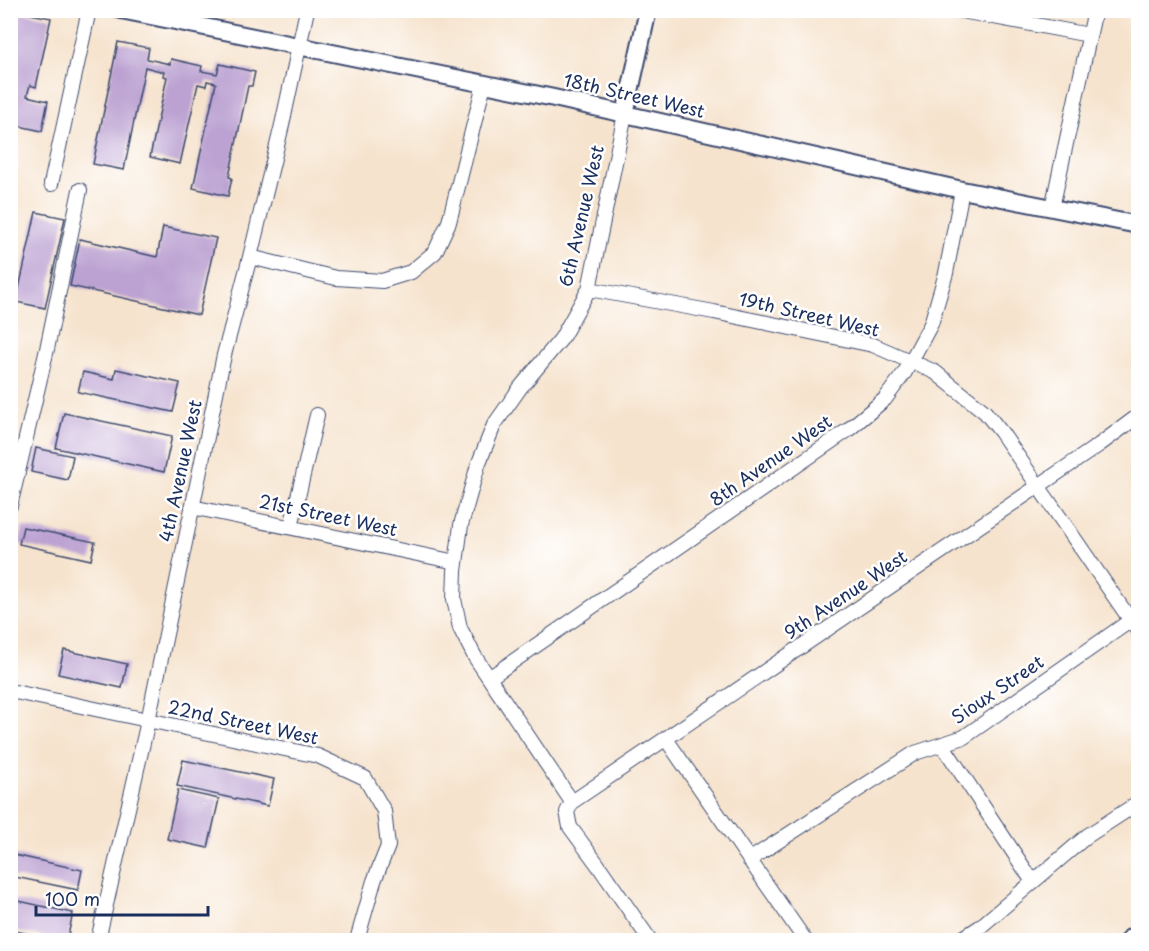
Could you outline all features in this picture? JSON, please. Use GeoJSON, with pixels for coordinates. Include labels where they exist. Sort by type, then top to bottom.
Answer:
{"type":"FeatureCollection","features":[{"type":"Feature","properties":{"kind":"highway"},"geometry":{"type":"LineString","coordinates":[[1133,940],[1138,937]]}},
{"type":"Feature","properties":{"kind":"street"},"geometry":{"type":"LineString","coordinates":[[51,184],[89,10]]}},
{"type":"Feature","properties":{"kind":"street","name":"18th Street West"},"geometry":{"type":"LineString","coordinates":[[121,10],[484,84],[962,190],[1138,225]]}},
{"type":"Feature","properties":{"kind":"street","name":"4th Avenue West"},"geometry":{"type":"LineString","coordinates":[[98,940],[148,721],[224,355],[250,256],[307,10]]}},
{"type":"Feature","properties":{"kind":"street","name":"6th Avenue West"},"geometry":{"type":"LineString","coordinates":[[572,802],[475,657],[460,628],[454,599],[456,562],[461,525],[478,465],[494,426],[520,388],[561,339],[589,289],[648,10]]}},
{"type":"Feature","properties":{"kind":"street"},"geometry":{"type":"LineString","coordinates":[[957,10],[1089,36]]}},
{"type":"Feature","properties":{"kind":"street"},"geometry":{"type":"LineString","coordinates":[[1053,208],[1095,10]]}},
{"type":"Feature","properties":{"kind":"street"},"geometry":{"type":"LineString","coordinates":[[250,256],[336,278],[382,281],[411,272],[435,252],[449,222],[484,84]]}},
{"type":"Feature","properties":{"kind":"street"},"geometry":{"type":"LineString","coordinates":[[10,506],[47,349],[80,190]]}},
{"type":"Feature","properties":{"kind":"street","name":"8th Avenue West"},"geometry":{"type":"LineString","coordinates":[[489,678],[848,430],[885,399],[905,372],[931,324],[946,273],[962,190]]}},
{"type":"Feature","properties":{"kind":"street","name":"19th Street West"},"geometry":{"type":"LineString","coordinates":[[589,289],[873,345],[935,372],[985,412],[1136,622]]}},
{"type":"Feature","properties":{"kind":"street"},"geometry":{"type":"LineString","coordinates":[[291,527],[317,415]]}},
{"type":"Feature","properties":{"kind":"street","name":"9th Avenue West"},"geometry":{"type":"LineString","coordinates":[[572,802],[1039,486],[1138,416]]}},
{"type":"Feature","properties":{"kind":"street","name":"21st Street West"},"geometry":{"type":"LineString","coordinates":[[192,507],[456,562]]}},
{"type":"Feature","properties":{"kind":"street","name":"Sioux Street"},"geometry":{"type":"LineString","coordinates":[[749,860],[915,753],[964,737],[1136,622]]}},
{"type":"Feature","properties":{"kind":"street","name":"22nd Street West"},"geometry":{"type":"LineString","coordinates":[[10,691],[318,756],[365,778],[384,811],[388,846],[374,881],[357,940]]}},
{"type":"Feature","properties":{"kind":"street"},"geometry":{"type":"LineString","coordinates":[[666,739],[805,940]]}},
{"type":"Feature","properties":{"kind":"street"},"geometry":{"type":"LineString","coordinates":[[942,744],[1033,882]]}},
{"type":"Feature","properties":{"kind":"street"},"geometry":{"type":"LineString","coordinates":[[572,802],[567,812],[570,827],[650,940]]}},
{"type":"Feature","properties":{"kind":"street"},"geometry":{"type":"LineString","coordinates":[[960,940],[980,927],[1087,836],[1138,803]]}},
{"type":"Feature","properties":{"kind":"building"},"geometry":{"type":"Polygon","coordinates":[[[10,10],[51,18],[36,87],[30,85],[27,96],[48,101],[42,131],[10,124],[10,10]]]}},
{"type":"Feature","properties":{"kind":"building"},"geometry":{"type":"Polygon","coordinates":[[[118,42],[149,48],[147,59],[170,64],[171,59],[202,66],[201,71],[217,74],[220,64],[255,72],[252,86],[248,86],[229,177],[232,178],[228,196],[193,188],[216,83],[207,81],[206,86],[198,84],[180,164],[150,157],[167,77],[163,76],[164,72],[145,67],[124,170],[93,164],[118,42]]]}},
{"type":"Feature","properties":{"kind":"building"},"geometry":{"type":"Polygon","coordinates":[[[36,212],[65,218],[45,308],[16,302],[36,212]]]}},
{"type":"Feature","properties":{"kind":"building"},"geometry":{"type":"Polygon","coordinates":[[[163,227],[216,238],[199,315],[70,286],[80,239],[157,257],[163,227]]]}},
{"type":"Feature","properties":{"kind":"building"},"geometry":{"type":"Polygon","coordinates":[[[116,369],[180,383],[173,412],[78,392],[83,372],[114,379],[116,369]]]}},
{"type":"Feature","properties":{"kind":"building"},"geometry":{"type":"Polygon","coordinates":[[[64,413],[172,436],[164,472],[56,448],[64,413]]]}},
{"type":"Feature","properties":{"kind":"building"},"geometry":{"type":"Polygon","coordinates":[[[36,448],[73,456],[68,480],[31,472],[36,448]]]}},
{"type":"Feature","properties":{"kind":"building"},"geometry":{"type":"Polygon","coordinates":[[[23,527],[95,542],[91,560],[19,544],[23,527]]]}},
{"type":"Feature","properties":{"kind":"building"},"geometry":{"type":"Polygon","coordinates":[[[64,650],[127,664],[122,688],[58,674],[64,650]]]}},
{"type":"Feature","properties":{"kind":"building"},"geometry":{"type":"Polygon","coordinates":[[[183,760],[274,779],[268,806],[177,786],[183,760]]]}},
{"type":"Feature","properties":{"kind":"building"},"geometry":{"type":"Polygon","coordinates":[[[178,790],[219,799],[208,848],[167,839],[178,790]]]}},
{"type":"Feature","properties":{"kind":"building"},"geometry":{"type":"Polygon","coordinates":[[[10,854],[82,870],[78,890],[10,876],[10,854]]]}},
{"type":"Feature","properties":{"kind":"building"},"geometry":{"type":"Polygon","coordinates":[[[10,899],[73,913],[67,940],[10,930],[10,899]]]}}]}
